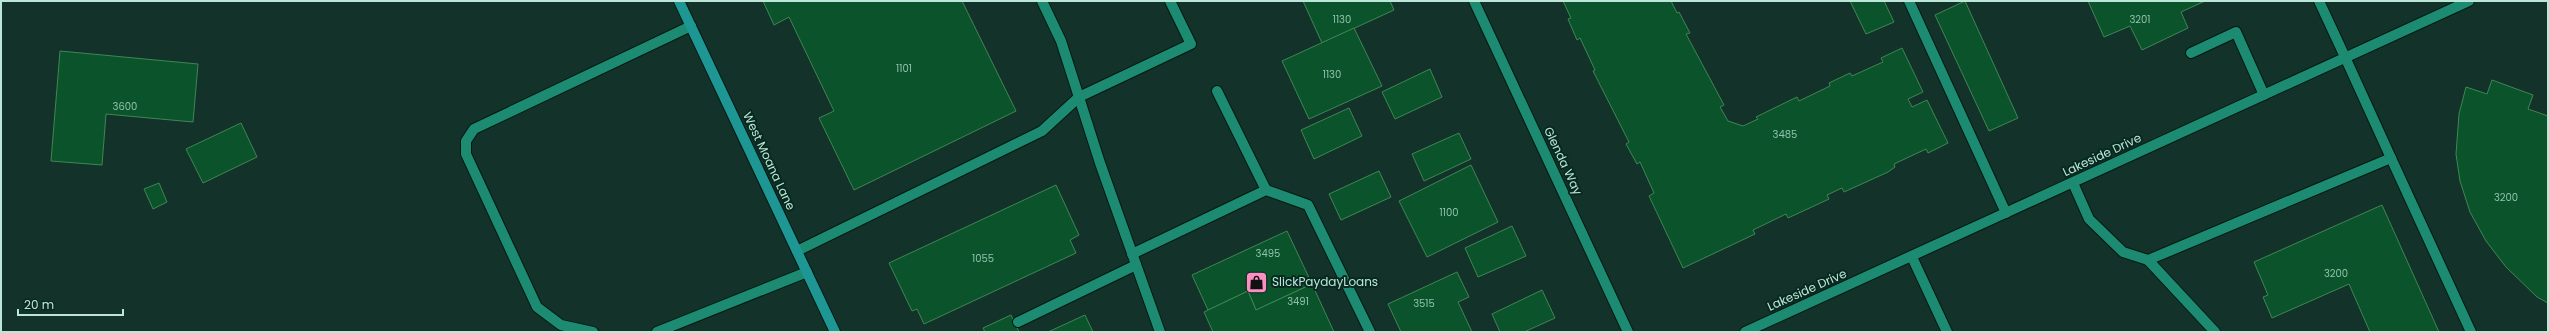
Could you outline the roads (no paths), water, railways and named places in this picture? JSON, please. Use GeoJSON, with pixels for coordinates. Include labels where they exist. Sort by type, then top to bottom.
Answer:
{"type":"FeatureCollection","features":[{"type":"Feature","properties":{"kind":"main road","name":"West Moana Lane"},"geometry":{"type":"LineString","coordinates":[[679,1],[835,332]]}},
{"type":"Feature","properties":{"kind":"street"},"geometry":{"type":"LineString","coordinates":[[1042,1],[1061,42],[1132,254],[1160,332]]}},
{"type":"Feature","properties":{"kind":"street"},"geometry":{"type":"LineString","coordinates":[[797,251],[1042,131],[1079,97],[1191,44],[1170,1]]}},
{"type":"Feature","properties":{"kind":"street","name":"Glenda Way"},"geometry":{"type":"LineString","coordinates":[[1474,1],[1628,332]]}},
{"type":"Feature","properties":{"kind":"street"},"geometry":{"type":"LineString","coordinates":[[1909,1],[2006,213]]}},
{"type":"Feature","properties":{"kind":"street"},"geometry":{"type":"LineString","coordinates":[[2319,1],[2471,332]]}},
{"type":"Feature","properties":{"kind":"street","name":"Lakeside Drive"},"geometry":{"type":"LineString","coordinates":[[1745,332],[2470,1]]}},
{"type":"Feature","properties":{"kind":"street"},"geometry":{"type":"LineString","coordinates":[[593,332],[561,325],[537,307],[466,154],[466,141],[474,129],[691,26]]}},
{"type":"Feature","properties":{"kind":"street"},"geometry":{"type":"LineString","coordinates":[[2191,53],[2236,32],[2264,95]]}},
{"type":"Feature","properties":{"kind":"street"},"geometry":{"type":"LineString","coordinates":[[1217,91],[1266,190],[1308,205],[1370,332]]}},
{"type":"Feature","properties":{"kind":"street"},"geometry":{"type":"LineString","coordinates":[[2148,260],[2391,158]]}},
{"type":"Feature","properties":{"kind":"street"},"geometry":{"type":"LineString","coordinates":[[2073,183],[2089,219],[2123,252],[2148,260],[2215,332]]}},
{"type":"Feature","properties":{"kind":"street"},"geometry":{"type":"LineString","coordinates":[[1132,254],[1266,190]]}},
{"type":"Feature","properties":{"kind":"street"},"geometry":{"type":"LineString","coordinates":[[1912,257],[1947,332]]}},
{"type":"Feature","properties":{"kind":"street"},"geometry":{"type":"LineString","coordinates":[[1018,322],[1136,265]]}},
{"type":"Feature","properties":{"kind":"street"},"geometry":{"type":"LineString","coordinates":[[657,332],[806,272]]}},
{"type":"Feature","properties":{"kind":"place","name":"SlickPaydayLoans"},"geometry":{"type":"Point","coordinates":[1256,282]}}]}
